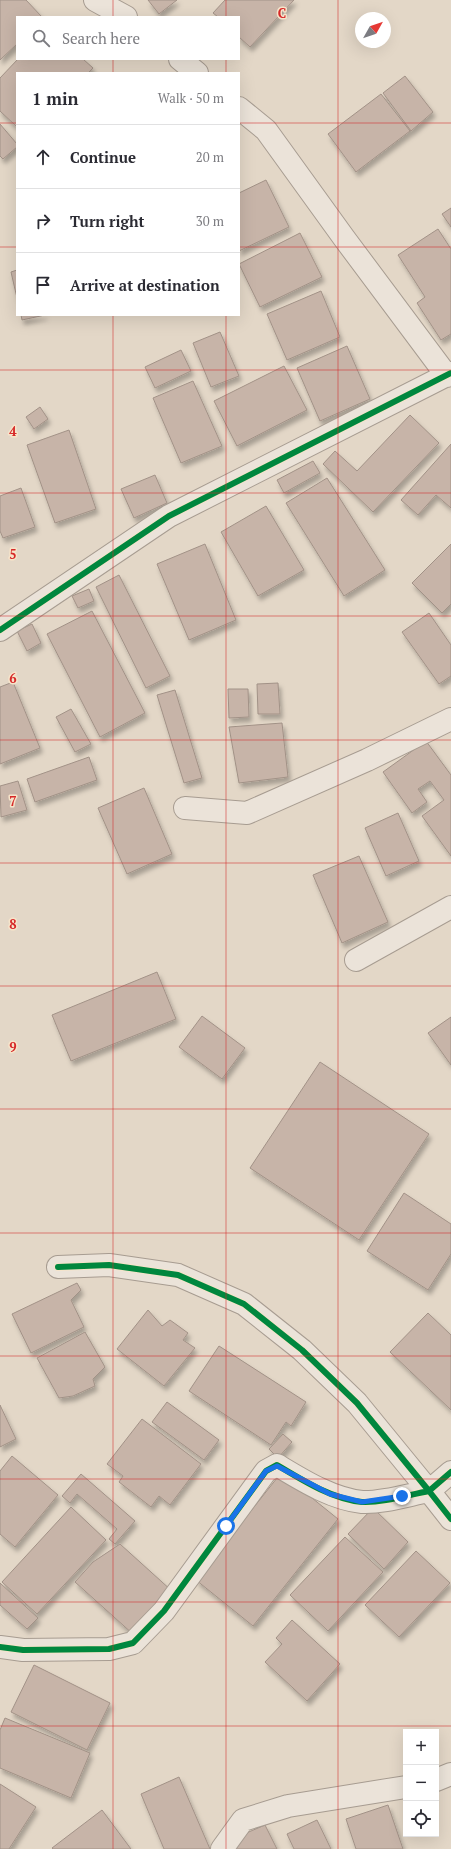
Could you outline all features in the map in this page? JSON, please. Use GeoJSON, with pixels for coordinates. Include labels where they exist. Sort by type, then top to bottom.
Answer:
{"type":"FeatureCollection","features":[{"type":"Feature","properties":{"kind":"street"},"geometry":{"type":"LineString","coordinates":[[94,0],[124,16]]}},
{"type":"Feature","properties":{"kind":"street"},"geometry":{"type":"LineString","coordinates":[[181,60],[196,72]]}},
{"type":"Feature","properties":{"kind":"street"},"geometry":{"type":"LineString","coordinates":[[0,630],[169,516],[449,374],[344,238],[266,130],[240,109]]}},
{"type":"Feature","properties":{"kind":"street"},"geometry":{"type":"LineString","coordinates":[[185,808],[247,813],[367,760],[451,719]]}},
{"type":"Feature","properties":{"kind":"street"},"geometry":{"type":"LineString","coordinates":[[356,960],[451,907]]}},
{"type":"Feature","properties":{"kind":"street"},"geometry":{"type":"LineString","coordinates":[[58,1267],[109,1265],[178,1275],[244,1304],[302,1350],[358,1403],[451,1519]]}},
{"type":"Feature","properties":{"kind":"street"},"geometry":{"type":"LineString","coordinates":[[0,1647],[22,1650],[110,1650],[133,1643],[164,1611],[266,1471],[277,1466],[330,1494],[362,1502],[388,1499],[429,1491],[451,1472]]}},
{"type":"Feature","properties":{"kind":"street"},"geometry":{"type":"LineString","coordinates":[[439,1779],[451,1774]]}},
{"type":"Feature","properties":{"kind":"street"},"geometry":{"type":"LineString","coordinates":[[222,1849],[243,1820],[288,1806],[403,1787]]}},
{"type":"Feature","properties":{"kind":"building"},"geometry":{"type":"Polygon","coordinates":[[[0,0],[26,0],[41,16],[16,16],[16,45],[0,60],[0,0]]]}},
{"type":"Feature","properties":{"kind":"building"},"geometry":{"type":"Polygon","coordinates":[[[148,0],[177,0],[159,14],[148,0]]]}},
{"type":"Feature","properties":{"kind":"building"},"geometry":{"type":"Polygon","coordinates":[[[225,0],[294,0],[250,47],[240,38],[240,16],[217,16],[213,13],[225,0]]]}},
{"type":"Feature","properties":{"kind":"building"},"geometry":{"type":"Polygon","coordinates":[[[17,60],[84,60],[93,68],[89,72],[16,72],[16,126],[0,111],[0,78],[17,60]]]}},
{"type":"Feature","properties":{"kind":"building"},"geometry":{"type":"Polygon","coordinates":[[[405,76],[433,112],[411,131],[383,93],[405,76]]]}},
{"type":"Feature","properties":{"kind":"building"},"geometry":{"type":"Polygon","coordinates":[[[381,94],[410,131],[356,172],[328,134],[381,94]]]}},
{"type":"Feature","properties":{"kind":"building"},"geometry":{"type":"Polygon","coordinates":[[[0,124],[16,143],[16,148],[3,159],[0,156],[0,124]]]}},
{"type":"Feature","properties":{"kind":"building"},"geometry":{"type":"Polygon","coordinates":[[[266,180],[289,227],[240,251],[240,193],[266,180]]]}},
{"type":"Feature","properties":{"kind":"building"},"geometry":{"type":"Polygon","coordinates":[[[451,208],[451,227],[442,214],[451,208]]]}},
{"type":"Feature","properties":{"kind":"building"},"geometry":{"type":"Polygon","coordinates":[[[438,229],[451,249],[451,334],[441,340],[417,303],[425,297],[398,255],[438,229]]]}},
{"type":"Feature","properties":{"kind":"building"},"geometry":{"type":"Polygon","coordinates":[[[300,233],[322,277],[260,307],[240,263],[300,233]]]}},
{"type":"Feature","properties":{"kind":"building"},"geometry":{"type":"Polygon","coordinates":[[[16,270],[16,294],[11,272],[16,270]]]}},
{"type":"Feature","properties":{"kind":"building"},"geometry":{"type":"Polygon","coordinates":[[[321,291],[340,337],[287,360],[267,314],[321,291]]]}},
{"type":"Feature","properties":{"kind":"building"},"geometry":{"type":"Polygon","coordinates":[[[21,316],[40,316],[22,320],[21,316]]]}},
{"type":"Feature","properties":{"kind":"building"},"geometry":{"type":"Polygon","coordinates":[[[220,332],[239,376],[211,387],[193,343],[220,332]]]}},
{"type":"Feature","properties":{"kind":"building"},"geometry":{"type":"Polygon","coordinates":[[[347,346],[370,399],[320,421],[297,368],[347,346]]]}},
{"type":"Feature","properties":{"kind":"building"},"geometry":{"type":"Polygon","coordinates":[[[181,350],[191,371],[155,388],[145,367],[181,350]]]}},
{"type":"Feature","properties":{"kind":"building"},"geometry":{"type":"Polygon","coordinates":[[[284,366],[307,410],[237,446],[214,401],[284,366]]]}},
{"type":"Feature","properties":{"kind":"building"},"geometry":{"type":"Polygon","coordinates":[[[193,381],[222,446],[181,463],[153,398],[193,381]]]}},
{"type":"Feature","properties":{"kind":"building"},"geometry":{"type":"Polygon","coordinates":[[[40,407],[48,419],[34,429],[26,417],[40,407]]]}},
{"type":"Feature","properties":{"kind":"building"},"geometry":{"type":"Polygon","coordinates":[[[410,415],[439,443],[373,512],[323,464],[335,451],[357,471],[410,415]]]}},
{"type":"Feature","properties":{"kind":"building"},"geometry":{"type":"Polygon","coordinates":[[[69,430],[96,509],[55,523],[27,445],[69,430]]]}},
{"type":"Feature","properties":{"kind":"building"},"geometry":{"type":"Polygon","coordinates":[[[451,444],[451,508],[436,495],[418,515],[401,500],[451,444]]]}},
{"type":"Feature","properties":{"kind":"building"},"geometry":{"type":"Polygon","coordinates":[[[313,461],[320,473],[284,493],[277,480],[313,461]]]}},
{"type":"Feature","properties":{"kind":"building"},"geometry":{"type":"Polygon","coordinates":[[[155,475],[167,503],[134,518],[121,489],[155,475]]]}},
{"type":"Feature","properties":{"kind":"building"},"geometry":{"type":"Polygon","coordinates":[[[327,478],[385,570],[344,596],[286,503],[327,478]]]}},
{"type":"Feature","properties":{"kind":"building"},"geometry":{"type":"Polygon","coordinates":[[[21,488],[35,527],[3,538],[0,531],[0,496],[21,488]]]}},
{"type":"Feature","properties":{"kind":"building"},"geometry":{"type":"Polygon","coordinates":[[[266,506],[304,570],[258,596],[221,532],[266,506]]]}},
{"type":"Feature","properties":{"kind":"building"},"geometry":{"type":"Polygon","coordinates":[[[205,544],[236,620],[189,640],[157,564],[205,544]]]}},
{"type":"Feature","properties":{"kind":"building"},"geometry":{"type":"Polygon","coordinates":[[[451,544],[451,604],[442,613],[412,583],[451,544]]]}},
{"type":"Feature","properties":{"kind":"building"},"geometry":{"type":"Polygon","coordinates":[[[119,575],[170,676],[146,688],[96,587],[119,575]]]}},
{"type":"Feature","properties":{"kind":"building"},"geometry":{"type":"Polygon","coordinates":[[[89,589],[94,601],[78,608],[72,596],[89,589]]]}},
{"type":"Feature","properties":{"kind":"building"},"geometry":{"type":"Polygon","coordinates":[[[92,611],[145,713],[100,737],[47,634],[92,611]]]}},
{"type":"Feature","properties":{"kind":"building"},"geometry":{"type":"Polygon","coordinates":[[[429,613],[451,645],[451,676],[439,684],[402,632],[429,613]]]}},
{"type":"Feature","properties":{"kind":"building"},"geometry":{"type":"Polygon","coordinates":[[[32,624],[41,643],[27,651],[17,631],[32,624]]]}},
{"type":"Feature","properties":{"kind":"building"},"geometry":{"type":"Polygon","coordinates":[[[13,682],[40,748],[0,764],[0,687],[13,682]]]}},
{"type":"Feature","properties":{"kind":"building"},"geometry":{"type":"Polygon","coordinates":[[[278,683],[280,714],[258,714],[257,684],[278,683]]]}},
{"type":"Feature","properties":{"kind":"building"},"geometry":{"type":"Polygon","coordinates":[[[228,689],[248,689],[249,717],[229,718],[228,689]]]}},
{"type":"Feature","properties":{"kind":"building"},"geometry":{"type":"Polygon","coordinates":[[[175,690],[202,778],[184,783],[157,695],[175,690]]]}},
{"type":"Feature","properties":{"kind":"building"},"geometry":{"type":"Polygon","coordinates":[[[71,709],[91,744],[75,752],[56,717],[71,709]]]}},
{"type":"Feature","properties":{"kind":"building"},"geometry":{"type":"Polygon","coordinates":[[[282,723],[288,777],[239,783],[229,727],[282,723]]]}},
{"type":"Feature","properties":{"kind":"building"},"geometry":{"type":"Polygon","coordinates":[[[426,741],[451,775],[451,856],[422,816],[444,800],[430,781],[418,789],[427,802],[412,813],[383,772],[426,741]]]}},
{"type":"Feature","properties":{"kind":"building"},"geometry":{"type":"Polygon","coordinates":[[[89,757],[97,780],[35,802],[27,779],[89,757]]]}},
{"type":"Feature","properties":{"kind":"building"},"geometry":{"type":"Polygon","coordinates":[[[18,781],[27,810],[1,817],[0,786],[18,781]]]}},
{"type":"Feature","properties":{"kind":"building"},"geometry":{"type":"Polygon","coordinates":[[[144,788],[172,854],[127,874],[98,808],[144,788]]]}},
{"type":"Feature","properties":{"kind":"building"},"geometry":{"type":"Polygon","coordinates":[[[398,813],[419,861],[386,876],[365,828],[398,813]]]}},
{"type":"Feature","properties":{"kind":"building"},"geometry":{"type":"Polygon","coordinates":[[[359,856],[388,922],[342,943],[313,875],[359,856]]]}},
{"type":"Feature","properties":{"kind":"building"},"geometry":{"type":"Polygon","coordinates":[[[157,972],[176,1019],[71,1061],[52,1015],[157,972]]]}},
{"type":"Feature","properties":{"kind":"building"},"geometry":{"type":"Polygon","coordinates":[[[202,1016],[245,1048],[222,1079],[179,1047],[202,1016]]]}},
{"type":"Feature","properties":{"kind":"building"},"geometry":{"type":"Polygon","coordinates":[[[451,1017],[451,1065],[428,1033],[451,1017]]]}},
{"type":"Feature","properties":{"kind":"building"},"geometry":{"type":"Polygon","coordinates":[[[320,1062],[429,1134],[359,1240],[250,1168],[320,1062]]]}},
{"type":"Feature","properties":{"kind":"building"},"geometry":{"type":"Polygon","coordinates":[[[404,1193],[451,1224],[451,1254],[428,1290],[367,1251],[404,1193]]]}},
{"type":"Feature","properties":{"kind":"building"},"geometry":{"type":"Polygon","coordinates":[[[77,1283],[81,1290],[71,1300],[84,1327],[31,1353],[12,1314],[77,1283]]]}},
{"type":"Feature","properties":{"kind":"building"},"geometry":{"type":"Polygon","coordinates":[[[148,1310],[162,1326],[170,1320],[188,1333],[183,1340],[195,1348],[164,1386],[117,1349],[148,1310]]]}},
{"type":"Feature","properties":{"kind":"building"},"geometry":{"type":"Polygon","coordinates":[[[428,1313],[451,1335],[451,1410],[390,1352],[428,1313]]]}},
{"type":"Feature","properties":{"kind":"building"},"geometry":{"type":"Polygon","coordinates":[[[85,1332],[105,1367],[93,1379],[95,1386],[73,1396],[59,1398],[37,1358],[85,1332]]]}},
{"type":"Feature","properties":{"kind":"building"},"geometry":{"type":"Polygon","coordinates":[[[219,1346],[306,1402],[291,1426],[286,1422],[271,1445],[189,1391],[219,1346]]]}},
{"type":"Feature","properties":{"kind":"building"},"geometry":{"type":"Polygon","coordinates":[[[167,1402],[219,1440],[204,1460],[152,1422],[167,1402]]]}},
{"type":"Feature","properties":{"kind":"building"},"geometry":{"type":"Polygon","coordinates":[[[0,1405],[16,1439],[0,1447],[0,1405]]]}},
{"type":"Feature","properties":{"kind":"building"},"geometry":{"type":"Polygon","coordinates":[[[142,1419],[201,1464],[170,1505],[159,1496],[151,1507],[119,1482],[123,1476],[107,1464],[142,1419]]]}},
{"type":"Feature","properties":{"kind":"building"},"geometry":{"type":"Polygon","coordinates":[[[283,1434],[292,1442],[278,1458],[269,1449],[283,1434]]]}},
{"type":"Feature","properties":{"kind":"building"},"geometry":{"type":"Polygon","coordinates":[[[12,1456],[58,1495],[15,1547],[0,1534],[0,1471],[12,1456]]]}},
{"type":"Feature","properties":{"kind":"building"},"geometry":{"type":"Polygon","coordinates":[[[281,1473],[338,1519],[253,1626],[196,1580],[281,1473]]]}},
{"type":"Feature","properties":{"kind":"building"},"geometry":{"type":"Polygon","coordinates":[[[81,1474],[135,1521],[115,1544],[109,1539],[117,1529],[77,1494],[70,1503],[62,1496],[81,1474]]]}},
{"type":"Feature","properties":{"kind":"building"},"geometry":{"type":"Polygon","coordinates":[[[71,1507],[106,1540],[37,1614],[2,1582],[71,1507]]]}},
{"type":"Feature","properties":{"kind":"building"},"geometry":{"type":"Polygon","coordinates":[[[373,1508],[408,1542],[384,1569],[348,1534],[373,1508]]]}},
{"type":"Feature","properties":{"kind":"building"},"geometry":{"type":"Polygon","coordinates":[[[345,1537],[383,1572],[328,1631],[290,1595],[345,1537]]]}},
{"type":"Feature","properties":{"kind":"building"},"geometry":{"type":"Polygon","coordinates":[[[120,1544],[172,1591],[134,1635],[75,1582],[93,1562],[120,1544]]]}},
{"type":"Feature","properties":{"kind":"building"},"geometry":{"type":"Polygon","coordinates":[[[416,1551],[450,1583],[399,1637],[365,1605],[416,1551]]]}},
{"type":"Feature","properties":{"kind":"building"},"geometry":{"type":"Polygon","coordinates":[[[0,1583],[38,1618],[27,1629],[0,1605],[0,1583]]]}},
{"type":"Feature","properties":{"kind":"building"},"geometry":{"type":"Polygon","coordinates":[[[292,1620],[340,1664],[307,1701],[265,1662],[282,1644],[276,1638],[292,1620]]]}},
{"type":"Feature","properties":{"kind":"building"},"geometry":{"type":"Polygon","coordinates":[[[34,1665],[110,1703],[87,1750],[11,1712],[34,1665]]]}},
{"type":"Feature","properties":{"kind":"building"},"geometry":{"type":"Polygon","coordinates":[[[5,1718],[90,1753],[71,1798],[0,1768],[0,1730],[5,1718]]]}},
{"type":"Feature","properties":{"kind":"building"},"geometry":{"type":"Polygon","coordinates":[[[179,1777],[210,1849],[164,1849],[141,1794],[179,1777]]]}},
{"type":"Feature","properties":{"kind":"building"},"geometry":{"type":"Polygon","coordinates":[[[0,1784],[36,1807],[9,1849],[0,1849],[0,1784]]]}},
{"type":"Feature","properties":{"kind":"building"},"geometry":{"type":"Polygon","coordinates":[[[388,1805],[403,1849],[356,1849],[346,1819],[388,1805]]]}},
{"type":"Feature","properties":{"kind":"building"},"geometry":{"type":"Polygon","coordinates":[[[102,1810],[131,1849],[52,1848],[102,1810]]]}},
{"type":"Feature","properties":{"kind":"building"},"geometry":{"type":"Polygon","coordinates":[[[317,1820],[331,1849],[294,1849],[287,1834],[317,1820]]]}},
{"type":"Feature","properties":{"kind":"building"},"geometry":{"type":"Polygon","coordinates":[[[265,1825],[277,1849],[234,1849],[230,1840],[265,1825]]]}},
{"type":"Feature","properties":{"kind":"cycle path"},"geometry":{"type":"LineString","coordinates":[[0,630],[169,516],[451,373]]}},
{"type":"Feature","properties":{"kind":"cycle path"},"geometry":{"type":"LineString","coordinates":[[58,1267],[109,1265],[178,1275],[244,1304],[302,1350],[357,1403],[429,1491],[451,1472]]}},
{"type":"Feature","properties":{"kind":"cycle path"},"geometry":{"type":"LineString","coordinates":[[0,1647],[23,1650],[109,1649],[133,1643],[164,1611],[266,1471],[277,1465],[329,1493],[362,1502],[378,1501],[429,1491],[451,1519]]}},
{"type":"Feature","properties":{"kind":"route"},"geometry":{"type":"LineString","coordinates":[[226,1526],[266,1471],[277,1466],[330,1494],[362,1502],[402,1496]]}}]}
